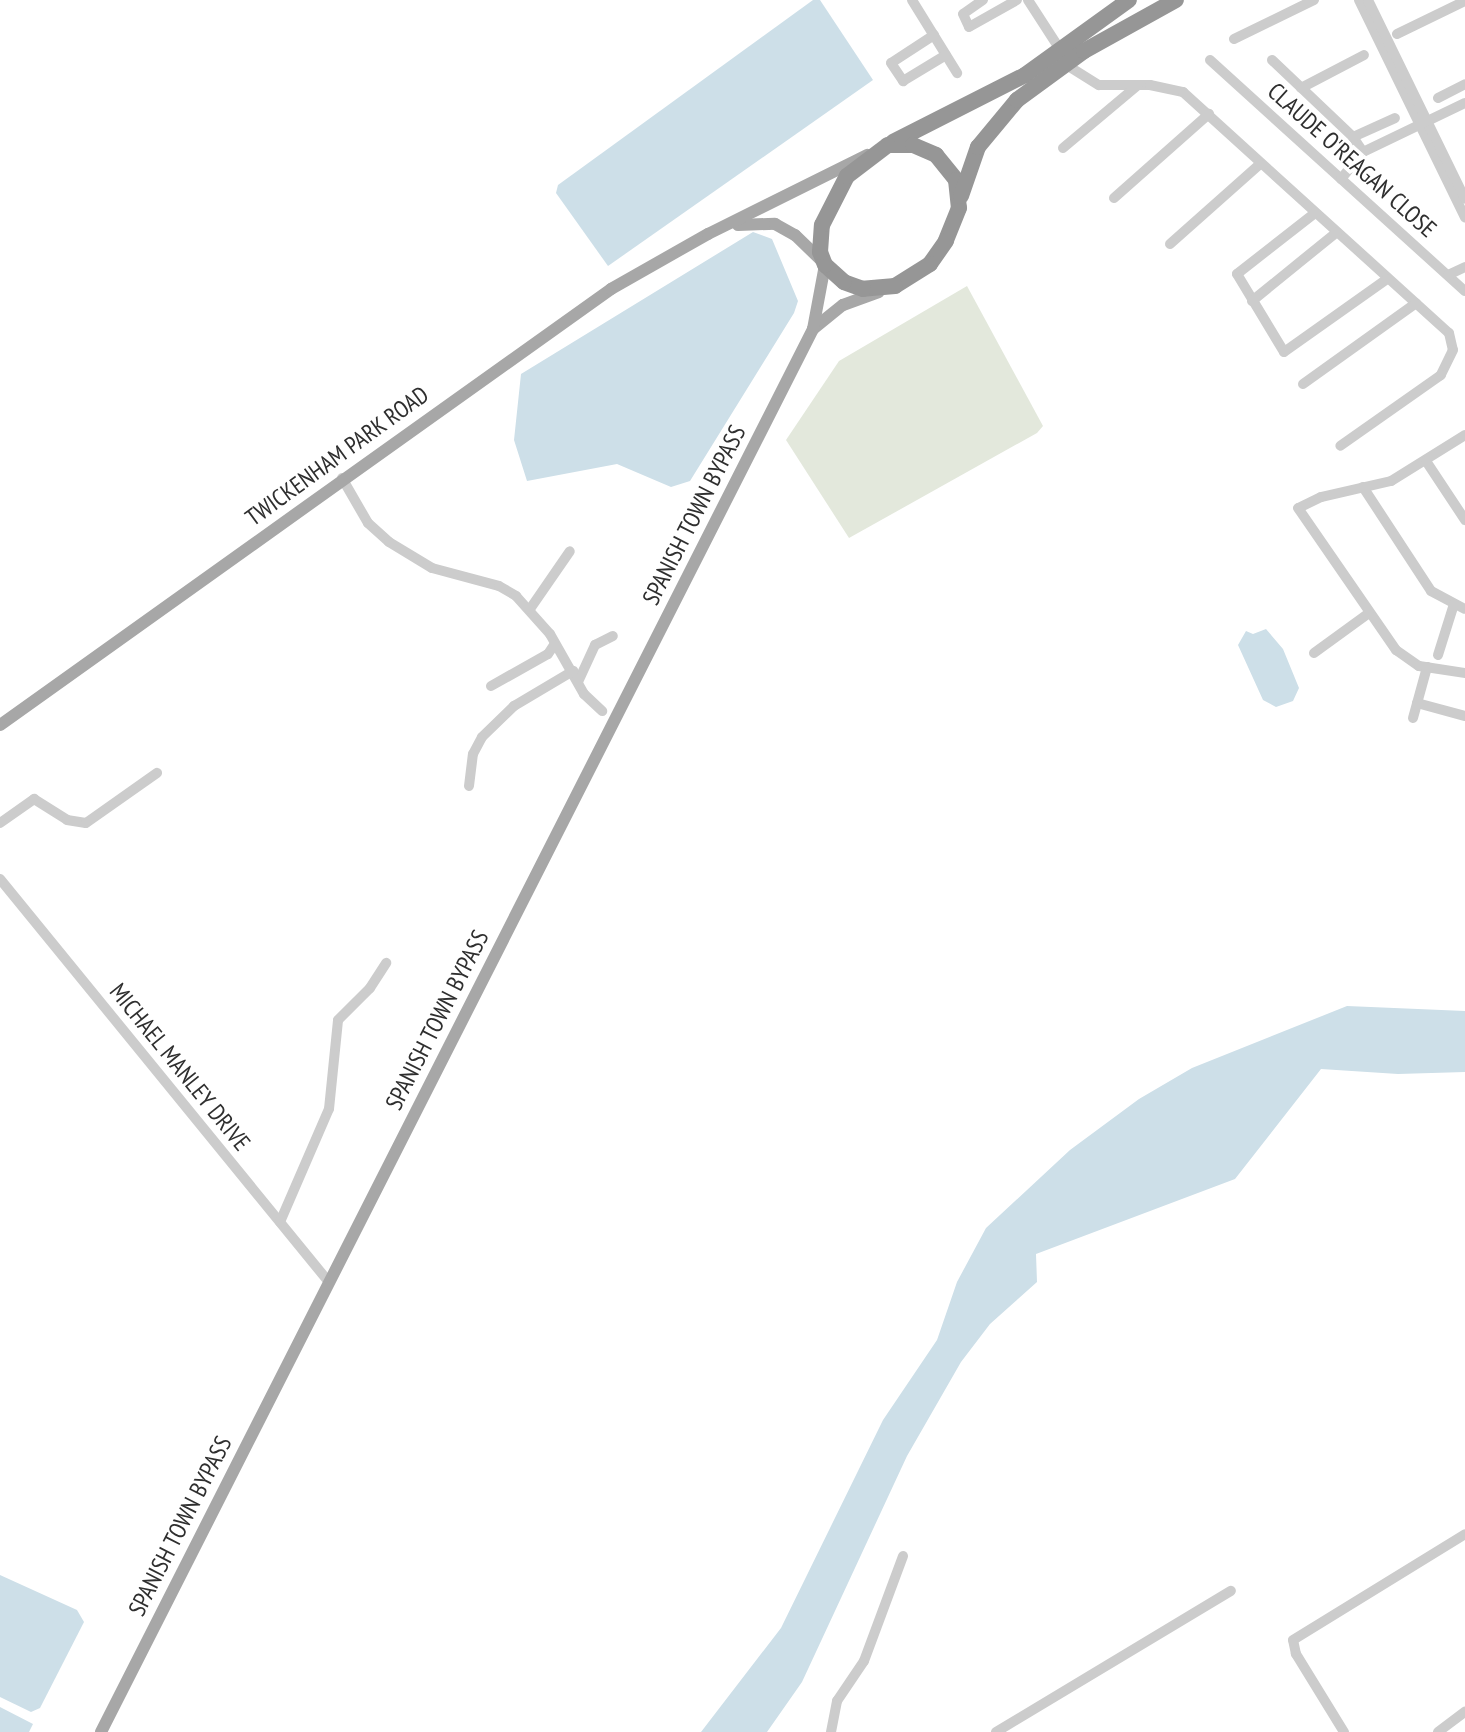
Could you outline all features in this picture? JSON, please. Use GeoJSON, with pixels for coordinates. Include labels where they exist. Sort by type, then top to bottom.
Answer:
{"type":"FeatureCollection","features":[{"type":"Feature","properties":{"kind":"highway"},"geometry":{"type":"LineString","coordinates":[[1129,0],[1063,58],[1017,100],[991,127],[969,167],[960,199],[937,255],[914,276],[886,290],[853,286],[824,263],[822,225],[833,196],[847,176],[885,146],[1063,58],[1176,0]]}},
{"type":"Feature","properties":{"kind":"highway"},"geometry":{"type":"LineString","coordinates":[[885,146],[913,145],[936,155],[956,180],[960,199]]}},
{"type":"Feature","properties":{"kind":"main road"},"geometry":{"type":"LineString","coordinates":[[708,234],[885,146]]}},
{"type":"Feature","properties":{"kind":"main road"},"geometry":{"type":"LineString","coordinates":[[708,234],[764,221],[795,235],[824,263]]}},
{"type":"Feature","properties":{"kind":"main road","name":"TWICKENHAM PARK ROAD"},"geometry":{"type":"LineString","coordinates":[[0,725],[342,478],[611,289],[708,234]]}},
{"type":"Feature","properties":{"kind":"main road","name":"SPANISH TOWN BYPASS"},"geometry":{"type":"LineString","coordinates":[[101,1732],[813,329],[824,263]]}},
{"type":"Feature","properties":{"kind":"main road","name":"SPANISH TOWN BYPASS"},"geometry":{"type":"LineString","coordinates":[[813,329],[844,305],[886,290]]}},
{"type":"Feature","properties":{"kind":"street"},"geometry":{"type":"LineString","coordinates":[[912,0],[957,73]]}},
{"type":"Feature","properties":{"kind":"street"},"geometry":{"type":"LineString","coordinates":[[982,0],[963,14],[969,27],[1017,0]]}},
{"type":"Feature","properties":{"kind":"street"},"geometry":{"type":"LineString","coordinates":[[988,0],[997,12]]}},
{"type":"Feature","properties":{"kind":"street"},"geometry":{"type":"LineString","coordinates":[[1028,0],[1063,58],[1099,85],[1138,85],[1183,92],[1449,333],[1453,351],[1441,375],[1340,446]]}},
{"type":"Feature","properties":{"kind":"street"},"geometry":{"type":"LineString","coordinates":[[1234,40],[1314,0]]}},
{"type":"Feature","properties":{"kind":"street"},"geometry":{"type":"LineString","coordinates":[[1359,0],[1465,199]]}},
{"type":"Feature","properties":{"kind":"street"},"geometry":{"type":"LineString","coordinates":[[1368,0],[1465,217]]}},
{"type":"Feature","properties":{"kind":"street"},"geometry":{"type":"LineString","coordinates":[[1397,34],[1465,1]]}},
{"type":"Feature","properties":{"kind":"street"},"geometry":{"type":"LineString","coordinates":[[934,35],[891,63],[903,81],[946,55]]}},
{"type":"Feature","properties":{"kind":"street"},"geometry":{"type":"LineString","coordinates":[[1301,88],[1364,55]]}},
{"type":"Feature","properties":{"kind":"street","name":"CLAUDE O'REAGAN CLOSE"},"geometry":{"type":"LineString","coordinates":[[1210,60],[1465,291]]}},
{"type":"Feature","properties":{"kind":"street"},"geometry":{"type":"LineString","coordinates":[[1272,60],[1353,137],[1363,152]]}},
{"type":"Feature","properties":{"kind":"street"},"geometry":{"type":"LineString","coordinates":[[1438,97],[1465,84]]}},
{"type":"Feature","properties":{"kind":"street"},"geometry":{"type":"LineString","coordinates":[[1063,148],[1138,85]]}},
{"type":"Feature","properties":{"kind":"street"},"geometry":{"type":"LineString","coordinates":[[1342,179],[1363,152],[1465,103]]}},
{"type":"Feature","properties":{"kind":"street"},"geometry":{"type":"LineString","coordinates":[[1114,198],[1209,114]]}},
{"type":"Feature","properties":{"kind":"street"},"geometry":{"type":"LineString","coordinates":[[1353,137],[1395,118]]}},
{"type":"Feature","properties":{"kind":"street"},"geometry":{"type":"LineString","coordinates":[[1170,244],[1260,164]]}},
{"type":"Feature","properties":{"kind":"street"},"geometry":{"type":"LineString","coordinates":[[1315,213],[1237,274],[1282,350],[1288,352],[1387,279]]}},
{"type":"Feature","properties":{"kind":"street"},"geometry":{"type":"LineString","coordinates":[[1252,301],[1337,232]]}},
{"type":"Feature","properties":{"kind":"street"},"geometry":{"type":"LineString","coordinates":[[1448,275],[1465,267]]}},
{"type":"Feature","properties":{"kind":"street"},"geometry":{"type":"LineString","coordinates":[[1303,384],[1416,303]]}},
{"type":"Feature","properties":{"kind":"street"},"geometry":{"type":"LineString","coordinates":[[1465,435],[1391,481],[1321,497],[1298,508],[1396,650],[1427,667],[1465,673]]}},
{"type":"Feature","properties":{"kind":"street"},"geometry":{"type":"LineString","coordinates":[[1426,461],[1465,520]]}},
{"type":"Feature","properties":{"kind":"street"},"geometry":{"type":"LineString","coordinates":[[342,478],[368,523],[389,542],[432,568],[499,586],[530,610],[602,711]]}},
{"type":"Feature","properties":{"kind":"street"},"geometry":{"type":"LineString","coordinates":[[1363,487],[1431,591],[1459,606],[1438,655]]}},
{"type":"Feature","properties":{"kind":"street"},"geometry":{"type":"LineString","coordinates":[[530,610],[570,551]]}},
{"type":"Feature","properties":{"kind":"street"},"geometry":{"type":"LineString","coordinates":[[1314,653],[1369,613]]}},
{"type":"Feature","properties":{"kind":"street"},"geometry":{"type":"LineString","coordinates":[[469,786],[473,754],[482,737],[514,706],[575,676],[595,645],[613,636]]}},
{"type":"Feature","properties":{"kind":"street"},"geometry":{"type":"LineString","coordinates":[[491,686],[548,654],[554,645]]}},
{"type":"Feature","properties":{"kind":"street"},"geometry":{"type":"LineString","coordinates":[[1413,718],[1427,667]]}},
{"type":"Feature","properties":{"kind":"street"},"geometry":{"type":"LineString","coordinates":[[1417,703],[1465,716]]}},
{"type":"Feature","properties":{"kind":"street"},"geometry":{"type":"LineString","coordinates":[[0,822],[34,799],[67,820],[86,823],[100,817],[157,773]]}},
{"type":"Feature","properties":{"kind":"street","name":"MICHAEL MANLEY DRIVE"},"geometry":{"type":"LineString","coordinates":[[0,879],[328,1281]]}},
{"type":"Feature","properties":{"kind":"street"},"geometry":{"type":"LineString","coordinates":[[280,1222],[329,1109],[338,1020],[370,988],[386,963]]}},
{"type":"Feature","properties":{"kind":"street"},"geometry":{"type":"LineString","coordinates":[[1344,1732],[1296,1654],[1293,1640],[1465,1534]]}},
{"type":"Feature","properties":{"kind":"street"},"geometry":{"type":"LineString","coordinates":[[831,1732],[836,1701],[864,1661],[903,1556]]}},
{"type":"Feature","properties":{"kind":"street"},"geometry":{"type":"LineString","coordinates":[[996,1732],[1231,1591]]}},
{"type":"Feature","properties":{"kind":"street"},"geometry":{"type":"LineString","coordinates":[[1438,1732],[1465,1712]]}},
{"type":"Feature","properties":{"kind":"shaded area"},"geometry":{"type":"Polygon","coordinates":[[[813,0],[820,0],[873,80],[608,266],[556,193],[558,185],[813,0]]]}},
{"type":"Feature","properties":{"kind":"shaded area"},"geometry":{"type":"Polygon","coordinates":[[[753,232],[772,239],[798,301],[794,313],[690,481],[671,487],[617,464],[527,481],[514,440],[521,374],[753,232]]]}},
{"type":"Feature","properties":{"kind":"shaded area"},"geometry":{"type":"Polygon","coordinates":[[[967,286],[1043,426],[1037,433],[849,538],[786,440],[839,361],[967,286]]]}},
{"type":"Feature","properties":{"kind":"shaded area"},"geometry":{"type":"Polygon","coordinates":[[[1266,629],[1283,649],[1299,688],[1293,701],[1276,707],[1263,700],[1238,645],[1246,631],[1253,634],[1266,629]]]}},
{"type":"Feature","properties":{"kind":"shaded area"},"geometry":{"type":"Polygon","coordinates":[[[1347,1006],[1465,1011],[1465,1072],[1398,1074],[1321,1069],[1235,1179],[1036,1254],[1037,1282],[990,1324],[961,1362],[907,1456],[802,1682],[767,1732],[701,1732],[781,1628],[883,1420],[937,1340],[957,1282],[986,1228],[1070,1150],[1139,1099],[1192,1068],[1347,1006]]]}},
{"type":"Feature","properties":{"kind":"shaded area"},"geometry":{"type":"Polygon","coordinates":[[[0,1575],[77,1610],[84,1622],[40,1708],[31,1712],[0,1697],[0,1575]]]}},
{"type":"Feature","properties":{"kind":"shaded area"},"geometry":{"type":"Polygon","coordinates":[[[0,1707],[33,1724],[29,1732],[0,1732],[0,1707]]]}}]}
